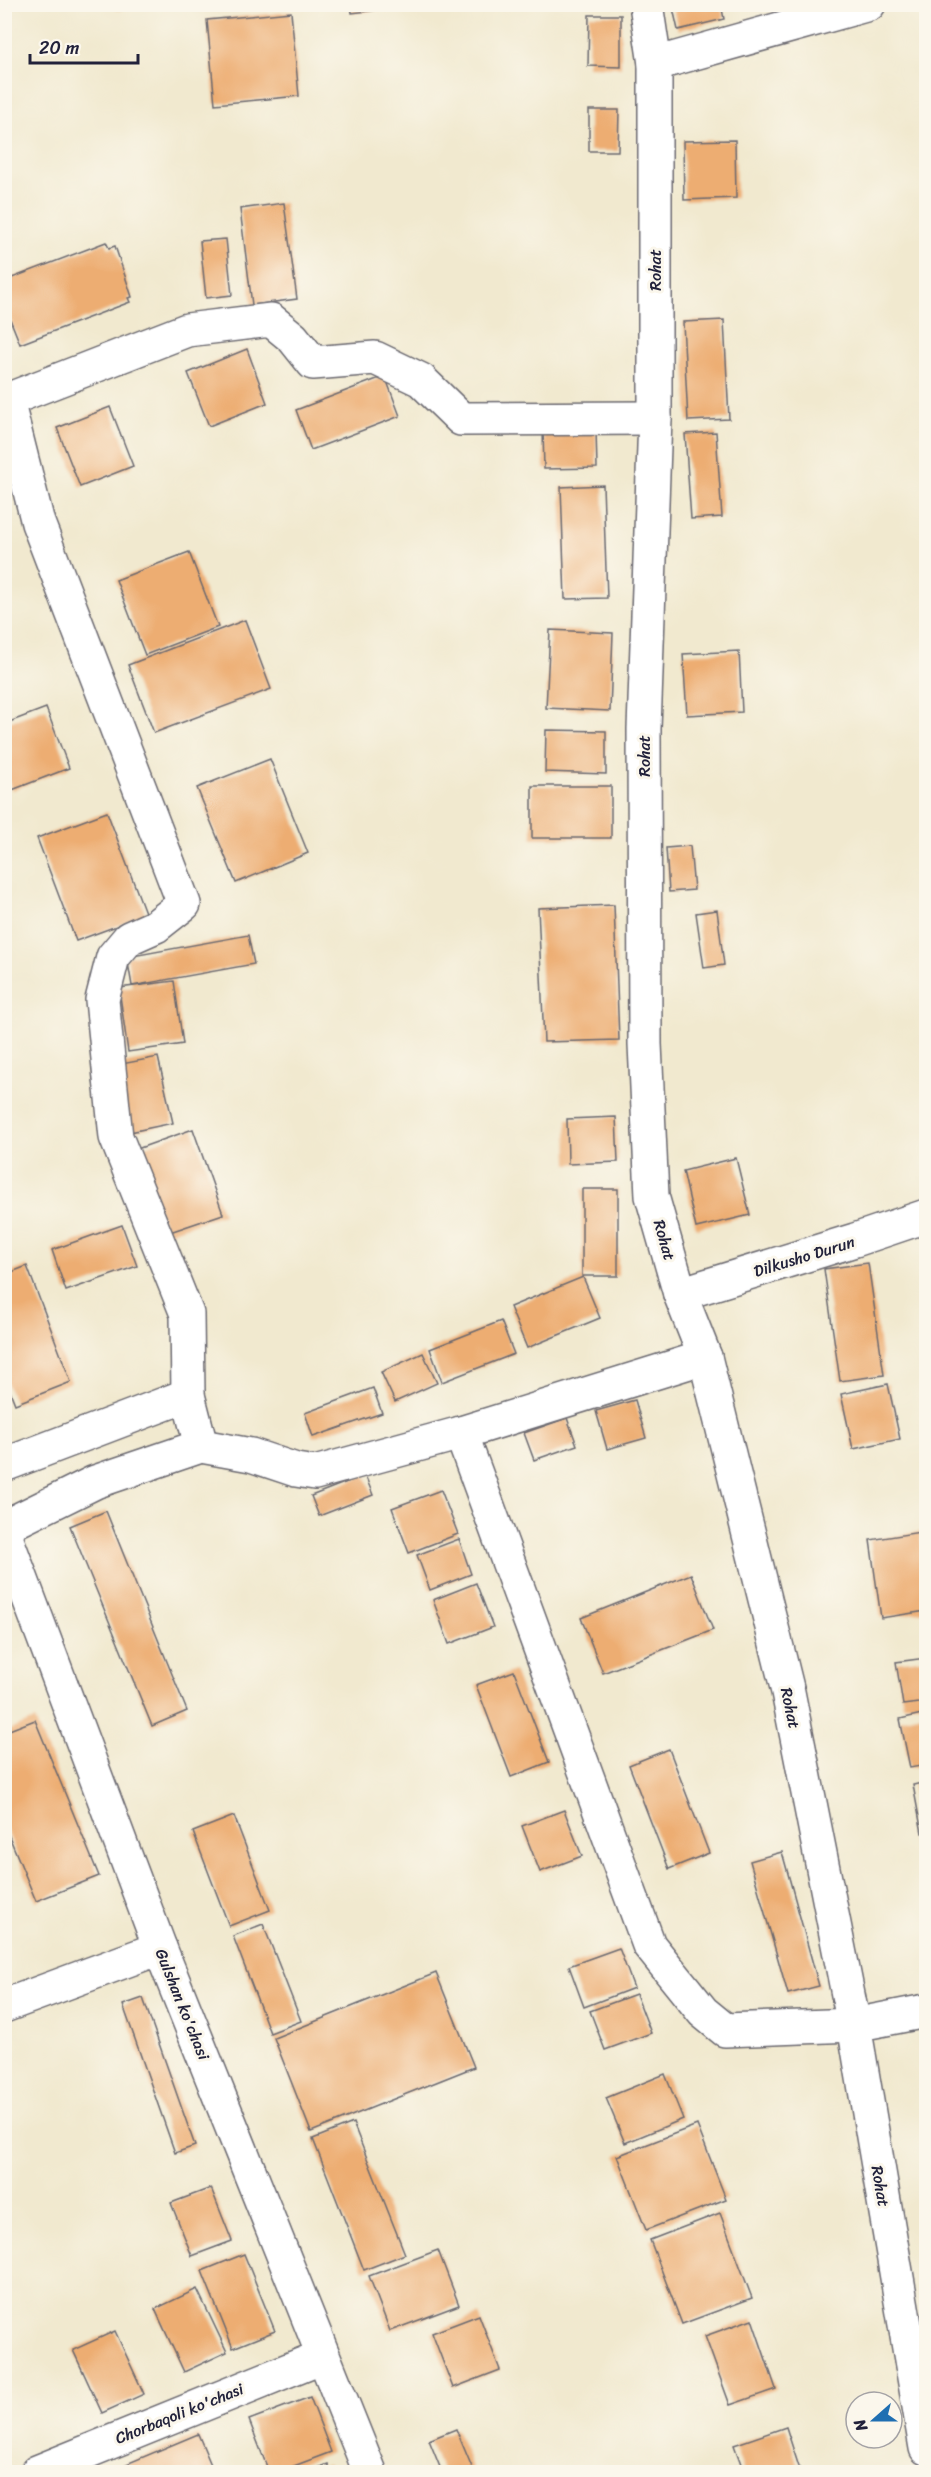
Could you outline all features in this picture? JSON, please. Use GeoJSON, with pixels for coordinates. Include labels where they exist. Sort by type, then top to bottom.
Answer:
{"type":"FeatureCollection","features":[{"type":"Feature","properties":{"kind":"street","name":"Rohat"},"geometry":{"type":"LineString","coordinates":[[646,4],[655,63],[654,418],[644,729],[645,1044],[652,1196],[680,1294],[705,1357],[788,1692],[854,2025],[927,2448]]}},
{"type":"Feature","properties":{"kind":"street"},"geometry":{"type":"LineString","coordinates":[[655,63],[869,4]]}},
{"type":"Feature","properties":{"kind":"street"},"geometry":{"type":"LineString","coordinates":[[201,1446],[188,1395],[187,1314],[116,1137],[102,1000],[112,957],[129,938],[156,926],[184,904],[38,523],[7,400],[187,330],[271,320],[313,363],[375,358],[421,380],[461,420],[654,418]]}},
{"type":"Feature","properties":{"kind":"street","name":"Dilkusho Durun"},"geometry":{"type":"LineString","coordinates":[[680,1294],[927,1216]]}},
{"type":"Feature","properties":{"kind":"street"},"geometry":{"type":"LineString","coordinates":[[4,1527],[95,1482],[201,1446],[251,1455],[296,1470],[315,1473],[461,1433],[705,1357]]}},
{"type":"Feature","properties":{"kind":"street"},"geometry":{"type":"LineString","coordinates":[[4,1466],[188,1395]]}},
{"type":"Feature","properties":{"kind":"street"},"geometry":{"type":"LineString","coordinates":[[461,1433],[649,1945],[703,2012],[725,2030],[854,2025],[927,2011]]}},
{"type":"Feature","properties":{"kind":"street","name":"Gulshan ko'chasi"},"geometry":{"type":"LineString","coordinates":[[4,1532],[160,1948],[370,2472]]}},
{"type":"Feature","properties":{"kind":"street"},"geometry":{"type":"LineString","coordinates":[[4,2006],[160,1948]]}},
{"type":"Feature","properties":{"kind":"street","name":"Chorbaqoli ko'chasi"},"geometry":{"type":"LineString","coordinates":[[37,2472],[322,2356]]}},
{"type":"Feature","properties":{"kind":"building"},"geometry":{"type":"Polygon","coordinates":[[[115,4],[144,4],[144,6],[116,10],[115,4]]]}},
{"type":"Feature","properties":{"kind":"building"},"geometry":{"type":"Polygon","coordinates":[[[351,4],[384,4],[385,9],[352,13],[351,4]]]}},
{"type":"Feature","properties":{"kind":"building"},"geometry":{"type":"Polygon","coordinates":[[[672,4],[721,4],[724,19],[678,30],[672,4]]]}},
{"type":"Feature","properties":{"kind":"building"},"geometry":{"type":"Polygon","coordinates":[[[291,12],[299,96],[215,104],[207,20],[291,12]]]}},
{"type":"Feature","properties":{"kind":"building"},"geometry":{"type":"Polygon","coordinates":[[[589,15],[621,15],[621,67],[588,66],[589,15]]]}},
{"type":"Feature","properties":{"kind":"building"},"geometry":{"type":"Polygon","coordinates":[[[589,110],[619,110],[618,151],[589,151],[589,110]]]}},
{"type":"Feature","properties":{"kind":"building"},"geometry":{"type":"Polygon","coordinates":[[[735,140],[736,198],[684,200],[683,141],[735,140]]]}},
{"type":"Feature","properties":{"kind":"building"},"geometry":{"type":"Polygon","coordinates":[[[284,203],[297,299],[252,305],[240,209],[284,203]]]}},
{"type":"Feature","properties":{"kind":"building"},"geometry":{"type":"Polygon","coordinates":[[[226,239],[232,295],[206,298],[200,241],[226,239]]]}},
{"type":"Feature","properties":{"kind":"building"},"geometry":{"type":"Polygon","coordinates":[[[106,242],[109,248],[115,246],[132,297],[128,298],[130,302],[20,344],[4,304],[4,281],[106,242]]]}},
{"type":"Feature","properties":{"kind":"building"},"geometry":{"type":"Polygon","coordinates":[[[724,320],[729,419],[688,421],[683,322],[724,320]]]}},
{"type":"Feature","properties":{"kind":"building"},"geometry":{"type":"Polygon","coordinates":[[[247,349],[267,403],[209,426],[188,373],[247,349]]]}},
{"type":"Feature","properties":{"kind":"building"},"geometry":{"type":"Polygon","coordinates":[[[385,376],[400,416],[311,450],[296,410],[385,376]]]}},
{"type":"Feature","properties":{"kind":"building"},"geometry":{"type":"Polygon","coordinates":[[[110,407],[133,466],[80,487],[57,428],[110,407]]]}},
{"type":"Feature","properties":{"kind":"building"},"geometry":{"type":"Polygon","coordinates":[[[596,429],[597,468],[544,469],[543,430],[596,429]]]}},
{"type":"Feature","properties":{"kind":"building"},"geometry":{"type":"Polygon","coordinates":[[[716,432],[722,517],[691,519],[685,434],[716,432]]]}},
{"type":"Feature","properties":{"kind":"building"},"geometry":{"type":"Polygon","coordinates":[[[603,485],[607,598],[565,599],[561,487],[603,485]]]}},
{"type":"Feature","properties":{"kind":"building"},"geometry":{"type":"Polygon","coordinates":[[[189,552],[218,627],[145,655],[116,580],[189,552]]]}},
{"type":"Feature","properties":{"kind":"building"},"geometry":{"type":"Polygon","coordinates":[[[245,620],[271,689],[154,733],[128,665],[245,620]]]}},
{"type":"Feature","properties":{"kind":"building"},"geometry":{"type":"Polygon","coordinates":[[[550,630],[613,633],[610,711],[546,708],[550,630]]]}},
{"type":"Feature","properties":{"kind":"building"},"geometry":{"type":"Polygon","coordinates":[[[739,651],[742,712],[687,715],[683,654],[739,651]]]}},
{"type":"Feature","properties":{"kind":"building"},"geometry":{"type":"Polygon","coordinates":[[[46,708],[69,768],[12,790],[4,771],[4,724],[46,708]]]}},
{"type":"Feature","properties":{"kind":"building"},"geometry":{"type":"Polygon","coordinates":[[[546,730],[606,731],[606,774],[545,772],[546,730]]]}},
{"type":"Feature","properties":{"kind":"building"},"geometry":{"type":"Polygon","coordinates":[[[270,759],[308,853],[236,883],[197,788],[270,759]]]}},
{"type":"Feature","properties":{"kind":"building"},"geometry":{"type":"Polygon","coordinates":[[[532,786],[611,786],[611,838],[532,838],[532,786]]]}},
{"type":"Feature","properties":{"kind":"building"},"geometry":{"type":"Polygon","coordinates":[[[107,812],[146,915],[76,941],[37,838],[107,812]]]}},
{"type":"Feature","properties":{"kind":"building"},"geometry":{"type":"Polygon","coordinates":[[[690,846],[694,890],[669,892],[666,848],[690,846]]]}},
{"type":"Feature","properties":{"kind":"building"},"geometry":{"type":"Polygon","coordinates":[[[614,905],[619,1040],[544,1042],[538,908],[614,905]]]}},
{"type":"Feature","properties":{"kind":"building"},"geometry":{"type":"Polygon","coordinates":[[[717,910],[724,965],[704,968],[696,913],[717,910]]]}},
{"type":"Feature","properties":{"kind":"building"},"geometry":{"type":"Polygon","coordinates":[[[248,935],[254,964],[132,986],[127,957],[248,935]]]}},
{"type":"Feature","properties":{"kind":"building"},"geometry":{"type":"Polygon","coordinates":[[[174,981],[183,1044],[128,1052],[119,988],[174,981]]]}},
{"type":"Feature","properties":{"kind":"building"},"geometry":{"type":"Polygon","coordinates":[[[158,1057],[173,1123],[130,1132],[116,1065],[158,1057]]]}},
{"type":"Feature","properties":{"kind":"building"},"geometry":{"type":"Polygon","coordinates":[[[616,1117],[618,1162],[568,1164],[567,1119],[616,1117]]]}},
{"type":"Feature","properties":{"kind":"building"},"geometry":{"type":"Polygon","coordinates":[[[193,1129],[223,1214],[167,1233],[137,1149],[193,1129]]]}},
{"type":"Feature","properties":{"kind":"building"},"geometry":{"type":"Polygon","coordinates":[[[736,1158],[750,1215],[696,1228],[683,1171],[736,1158]]]}},
{"type":"Feature","properties":{"kind":"building"},"geometry":{"type":"Polygon","coordinates":[[[582,1189],[618,1189],[618,1276],[582,1276],[582,1189]]]}},
{"type":"Feature","properties":{"kind":"building"},"geometry":{"type":"Polygon","coordinates":[[[122,1225],[137,1266],[66,1291],[52,1250],[122,1225]]]}},
{"type":"Feature","properties":{"kind":"building"},"geometry":{"type":"Polygon","coordinates":[[[4,1252],[10,1265],[4,1267],[4,1252]]]}},
{"type":"Feature","properties":{"kind":"building"},"geometry":{"type":"Polygon","coordinates":[[[868,1263],[884,1375],[840,1381],[824,1269],[868,1263]]]}},
{"type":"Feature","properties":{"kind":"building"},"geometry":{"type":"Polygon","coordinates":[[[27,1266],[71,1382],[15,1404],[4,1376],[4,1275],[27,1266]]]}},
{"type":"Feature","properties":{"kind":"building"},"geometry":{"type":"Polygon","coordinates":[[[583,1277],[600,1318],[527,1348],[510,1307],[583,1277]]]}},
{"type":"Feature","properties":{"kind":"building"},"geometry":{"type":"Polygon","coordinates":[[[501,1321],[514,1354],[442,1382],[430,1349],[501,1321]]]}},
{"type":"Feature","properties":{"kind":"building"},"geometry":{"type":"Polygon","coordinates":[[[423,1353],[437,1383],[395,1402],[381,1372],[423,1353]]]}},
{"type":"Feature","properties":{"kind":"building"},"geometry":{"type":"Polygon","coordinates":[[[888,1384],[900,1439],[853,1449],[841,1394],[888,1384]]]}},
{"type":"Feature","properties":{"kind":"building"},"geometry":{"type":"Polygon","coordinates":[[[373,1388],[382,1413],[313,1437],[305,1413],[373,1388]]]}},
{"type":"Feature","properties":{"kind":"building"},"geometry":{"type":"Polygon","coordinates":[[[635,1400],[646,1438],[607,1449],[596,1411],[635,1400]]]}},
{"type":"Feature","properties":{"kind":"building"},"geometry":{"type":"Polygon","coordinates":[[[567,1418],[577,1445],[534,1460],[524,1433],[567,1418]]]}},
{"type":"Feature","properties":{"kind":"building"},"geometry":{"type":"Polygon","coordinates":[[[365,1475],[373,1495],[319,1516],[311,1496],[365,1475]]]}},
{"type":"Feature","properties":{"kind":"building"},"geometry":{"type":"Polygon","coordinates":[[[441,1490],[458,1534],[409,1553],[392,1508],[441,1490]]]}},
{"type":"Feature","properties":{"kind":"building"},"geometry":{"type":"Polygon","coordinates":[[[106,1511],[187,1711],[152,1726],[70,1526],[106,1511]]]}},
{"type":"Feature","properties":{"kind":"building"},"geometry":{"type":"Polygon","coordinates":[[[920,1532],[926,1575],[926,1611],[881,1618],[870,1540],[920,1532]]]}},
{"type":"Feature","properties":{"kind":"building"},"geometry":{"type":"Polygon","coordinates":[[[459,1539],[471,1574],[430,1590],[417,1555],[459,1539]]]}},
{"type":"Feature","properties":{"kind":"building"},"geometry":{"type":"Polygon","coordinates":[[[691,1574],[713,1630],[603,1673],[581,1618],[691,1574]]]}},
{"type":"Feature","properties":{"kind":"building"},"geometry":{"type":"Polygon","coordinates":[[[476,1583],[493,1627],[449,1644],[433,1600],[476,1583]]]}},
{"type":"Feature","properties":{"kind":"building"},"geometry":{"type":"Polygon","coordinates":[[[926,1658],[926,1702],[903,1705],[896,1662],[926,1658]]]}},
{"type":"Feature","properties":{"kind":"building"},"geometry":{"type":"Polygon","coordinates":[[[514,1671],[549,1762],[511,1777],[476,1685],[514,1671]]]}},
{"type":"Feature","properties":{"kind":"building"},"geometry":{"type":"Polygon","coordinates":[[[926,1713],[926,1765],[910,1768],[900,1719],[926,1713]]]}},
{"type":"Feature","properties":{"kind":"building"},"geometry":{"type":"Polygon","coordinates":[[[35,1720],[99,1876],[36,1901],[4,1824],[4,1732],[35,1720]]]}},
{"type":"Feature","properties":{"kind":"building"},"geometry":{"type":"Polygon","coordinates":[[[669,1749],[709,1853],[669,1869],[629,1765],[669,1749]]]}},
{"type":"Feature","properties":{"kind":"building"},"geometry":{"type":"Polygon","coordinates":[[[926,1782],[926,1833],[922,1833],[913,1785],[926,1782]]]}},
{"type":"Feature","properties":{"kind":"building"},"geometry":{"type":"Polygon","coordinates":[[[564,1810],[582,1856],[540,1872],[522,1826],[564,1810]]]}},
{"type":"Feature","properties":{"kind":"building"},"geometry":{"type":"Polygon","coordinates":[[[234,1816],[270,1910],[229,1926],[193,1832],[234,1816]]]}},
{"type":"Feature","properties":{"kind":"building"},"geometry":{"type":"Polygon","coordinates":[[[782,1852],[819,1986],[788,1994],[750,1861],[782,1852]]]}},
{"type":"Feature","properties":{"kind":"building"},"geometry":{"type":"Polygon","coordinates":[[[263,1924],[301,2021],[270,2033],[233,1936],[263,1924]]]}},
{"type":"Feature","properties":{"kind":"building"},"geometry":{"type":"Polygon","coordinates":[[[619,1948],[634,1988],[584,2007],[569,1966],[619,1948]]]}},
{"type":"Feature","properties":{"kind":"building"},"geometry":{"type":"Polygon","coordinates":[[[436,1973],[474,2067],[311,2132],[274,2038],[436,1973]]]}},
{"type":"Feature","properties":{"kind":"building"},"geometry":{"type":"Polygon","coordinates":[[[636,1994],[651,2033],[605,2050],[590,2011],[636,1994]]]}},
{"type":"Feature","properties":{"kind":"building"},"geometry":{"type":"Polygon","coordinates":[[[143,1998],[195,2146],[175,2153],[123,2005],[143,1998]]]}},
{"type":"Feature","properties":{"kind":"building"},"geometry":{"type":"Polygon","coordinates":[[[665,2074],[683,2119],[625,2143],[606,2098],[665,2074]]]}},
{"type":"Feature","properties":{"kind":"building"},"geometry":{"type":"Polygon","coordinates":[[[353,2123],[405,2254],[364,2270],[313,2139],[353,2123]]]}},
{"type":"Feature","properties":{"kind":"building"},"geometry":{"type":"Polygon","coordinates":[[[697,2125],[726,2199],[646,2230],[617,2156],[697,2125]]]}},
{"type":"Feature","properties":{"kind":"building"},"geometry":{"type":"Polygon","coordinates":[[[211,2188],[232,2241],[192,2256],[171,2203],[211,2188]]]}},
{"type":"Feature","properties":{"kind":"building"},"geometry":{"type":"Polygon","coordinates":[[[720,2213],[752,2298],[682,2324],[650,2240],[720,2213]]]}},
{"type":"Feature","properties":{"kind":"building"},"geometry":{"type":"Polygon","coordinates":[[[438,2250],[459,2305],[390,2331],[369,2276],[438,2250]]]}},
{"type":"Feature","properties":{"kind":"building"},"geometry":{"type":"Polygon","coordinates":[[[244,2254],[275,2331],[233,2348],[202,2271],[244,2254]]]}},
{"type":"Feature","properties":{"kind":"building"},"geometry":{"type":"Polygon","coordinates":[[[197,2289],[227,2352],[184,2372],[155,2309],[197,2289]]]}},
{"type":"Feature","properties":{"kind":"building"},"geometry":{"type":"Polygon","coordinates":[[[479,2315],[500,2370],[453,2388],[432,2333],[479,2315]]]}},
{"type":"Feature","properties":{"kind":"building"},"geometry":{"type":"Polygon","coordinates":[[[752,2319],[776,2389],[730,2405],[705,2336],[752,2319]]]}},
{"type":"Feature","properties":{"kind":"building"},"geometry":{"type":"Polygon","coordinates":[[[115,2331],[144,2394],[102,2413],[73,2350],[115,2331]]]}},
{"type":"Feature","properties":{"kind":"building"},"geometry":{"type":"Polygon","coordinates":[[[310,2397],[331,2452],[278,2472],[269,2472],[249,2420],[310,2397]]]}},
{"type":"Feature","properties":{"kind":"building"},"geometry":{"type":"Polygon","coordinates":[[[786,2427],[800,2470],[744,2472],[734,2445],[786,2427]]]}},
{"type":"Feature","properties":{"kind":"building"},"geometry":{"type":"Polygon","coordinates":[[[456,2429],[474,2472],[442,2472],[429,2440],[456,2429]]]}},
{"type":"Feature","properties":{"kind":"building"},"geometry":{"type":"Polygon","coordinates":[[[198,2434],[214,2472],[128,2472],[124,2465],[198,2434]]]}},
{"type":"Feature","properties":{"kind":"building"},"geometry":{"type":"Polygon","coordinates":[[[90,2464],[94,2472],[72,2472],[90,2464]]]}},
{"type":"Feature","properties":{"kind":"building"},"geometry":{"type":"Polygon","coordinates":[[[328,2464],[331,2472],[307,2472],[328,2464]]]}}]}
